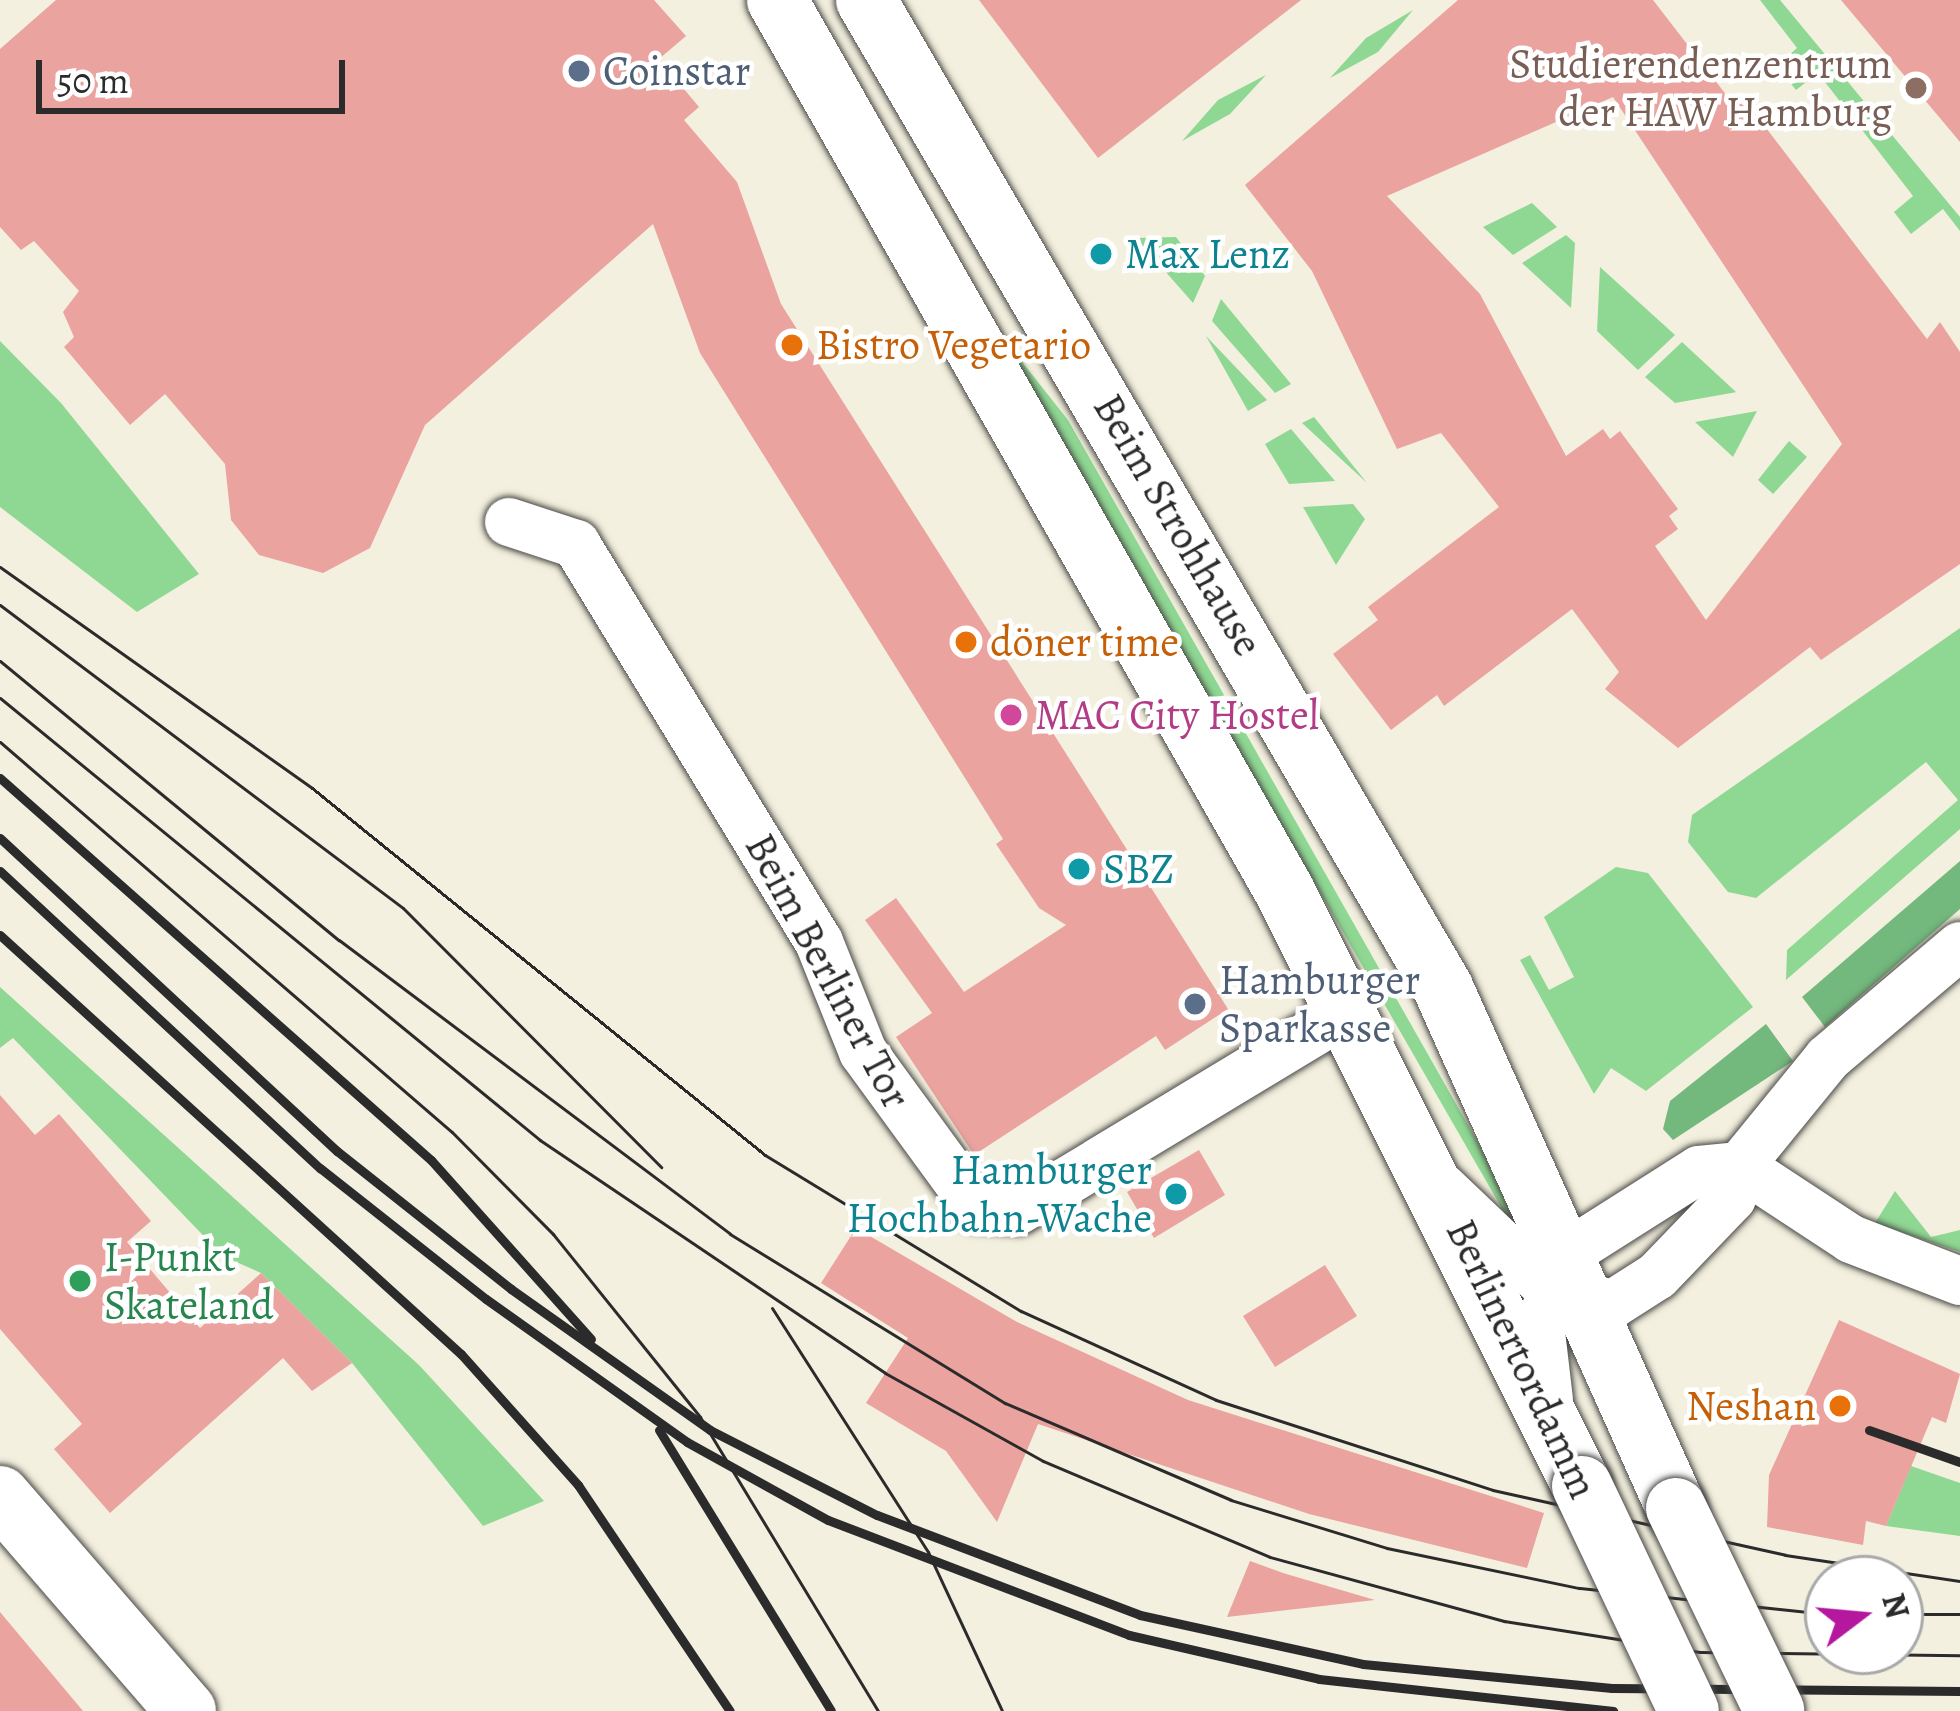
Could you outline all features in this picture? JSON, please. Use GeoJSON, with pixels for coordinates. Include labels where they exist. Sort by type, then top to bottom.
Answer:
{"type":"FeatureCollection","features":[{"type":"Feature","properties":{"kind":"main road"},"geometry":{"type":"LineString","coordinates":[[777,0],[1348,1010]]}},
{"type":"Feature","properties":{"kind":"main road","name":"Beim Strohhause"},"geometry":{"type":"LineString","coordinates":[[866,0],[1443,988],[1570,1283]]}},
{"type":"Feature","properties":{"kind":"main road","name":"Berlinertordamm"},"geometry":{"type":"LineString","coordinates":[[1348,1010],[1441,1186],[1550,1410],[1689,1711]]}},
{"type":"Feature","properties":{"kind":"main road","name":"Berlinertordamm"},"geometry":{"type":"LineString","coordinates":[[1570,1283],[1775,1711]]}},
{"type":"Feature","properties":{"kind":"main road"},"geometry":{"type":"LineString","coordinates":[[0,1496],[186,1711]]}},
{"type":"Feature","properties":{"kind":"street","name":"Beim Berliner Tor"},"geometry":{"type":"LineString","coordinates":[[509,522],[576,544],[810,925],[863,1052],[976,1207],[1018,1210],[1348,1010]]}},
{"type":"Feature","properties":{"kind":"street"},"geometry":{"type":"LineString","coordinates":[[1441,1186],[1570,1283],[1657,1276],[1732,1198],[1740,1166],[1828,1058],[1960,946]]}},
{"type":"Feature","properties":{"kind":"street"},"geometry":{"type":"LineString","coordinates":[[1550,1410],[1540,1323],[1570,1283],[1699,1170],[1740,1166],[1851,1239],[1960,1281]]}},
{"type":"Feature","properties":{"kind":"green space"},"geometry":{"type":"Polygon","coordinates":[[[1760,0],[1780,0],[1960,217],[1960,231],[1943,209],[1911,234],[1894,212],[1913,196],[1818,73],[1796,90],[1777,66],[1797,48],[1760,0]]]}},
{"type":"Feature","properties":{"kind":"green space"},"geometry":{"type":"Polygon","coordinates":[[[1413,10],[1378,52],[1330,78],[1366,38],[1413,10]]]}},
{"type":"Feature","properties":{"kind":"green space"},"geometry":{"type":"Polygon","coordinates":[[[1266,75],[1230,114],[1182,141],[1218,100],[1266,75]]]}},
{"type":"Feature","properties":{"kind":"green space"},"geometry":{"type":"Polygon","coordinates":[[[1532,203],[1557,227],[1513,255],[1483,227],[1532,203]]]}},
{"type":"Feature","properties":{"kind":"green space"},"geometry":{"type":"Polygon","coordinates":[[[1566,235],[1575,243],[1571,308],[1522,263],[1566,235]]]}},
{"type":"Feature","properties":{"kind":"green space"},"geometry":{"type":"Polygon","coordinates":[[[1176,237],[1205,276],[1193,303],[1136,238],[1176,237]]]}},
{"type":"Feature","properties":{"kind":"green space"},"geometry":{"type":"Polygon","coordinates":[[[1600,267],[1675,335],[1638,370],[1597,331],[1600,267]]]}},
{"type":"Feature","properties":{"kind":"green space"},"geometry":{"type":"Polygon","coordinates":[[[1221,299],[1291,384],[1275,393],[1212,321],[1221,299]]]}},
{"type":"Feature","properties":{"kind":"green space"},"geometry":{"type":"Polygon","coordinates":[[[996,329],[1068,420],[1514,1206],[1508,1219],[996,329]]]}},
{"type":"Feature","properties":{"kind":"green space"},"geometry":{"type":"Polygon","coordinates":[[[1206,336],[1267,400],[1248,411],[1206,336]]]}},
{"type":"Feature","properties":{"kind":"green space"},"geometry":{"type":"Polygon","coordinates":[[[0,341],[61,403],[199,574],[137,612],[0,507],[0,341]]]}},
{"type":"Feature","properties":{"kind":"green space"},"geometry":{"type":"Polygon","coordinates":[[[1682,342],[1737,392],[1675,403],[1645,377],[1682,342]]]}},
{"type":"Feature","properties":{"kind":"green space"},"geometry":{"type":"Polygon","coordinates":[[[1757,411],[1733,457],[1695,422],[1757,411]]]}},
{"type":"Feature","properties":{"kind":"green space"},"geometry":{"type":"Polygon","coordinates":[[[1314,417],[1367,483],[1302,423],[1314,417]]]}},
{"type":"Feature","properties":{"kind":"green space"},"geometry":{"type":"Polygon","coordinates":[[[1291,429],[1335,481],[1289,484],[1265,444],[1291,429]]]}},
{"type":"Feature","properties":{"kind":"green space"},"geometry":{"type":"Polygon","coordinates":[[[1789,441],[1807,457],[1773,494],[1758,480],[1789,441]]]}},
{"type":"Feature","properties":{"kind":"green space"},"geometry":{"type":"Polygon","coordinates":[[[1353,504],[1365,519],[1336,565],[1303,507],[1353,504]]]}},
{"type":"Feature","properties":{"kind":"green space"},"geometry":{"type":"Polygon","coordinates":[[[1960,628],[1960,829],[1786,980],[1787,950],[1958,800],[1926,762],[1756,898],[1728,892],[1688,842],[1692,815],[1960,628]]]}},
{"type":"Feature","properties":{"kind":"green space"},"geometry":{"type":"Polygon","coordinates":[[[1960,861],[1960,909],[1825,1027],[1802,997],[1960,861]]]}},
{"type":"Feature","properties":{"kind":"green space"},"geometry":{"type":"Polygon","coordinates":[[[1616,867],[1648,873],[1753,1007],[1646,1091],[1611,1068],[1594,1094],[1520,960],[1530,955],[1549,990],[1574,977],[1544,917],[1616,867]]]}},
{"type":"Feature","properties":{"kind":"green space"},"geometry":{"type":"Polygon","coordinates":[[[0,987],[419,1365],[544,1501],[483,1526],[352,1363],[261,1273],[223,1256],[13,1038],[0,1048],[0,987]]]}},
{"type":"Feature","properties":{"kind":"green space"},"geometry":{"type":"Polygon","coordinates":[[[1766,1024],[1793,1061],[1673,1140],[1663,1129],[1670,1101],[1766,1024]]]}},
{"type":"Feature","properties":{"kind":"green space"},"geometry":{"type":"Polygon","coordinates":[[[1895,1191],[1931,1237],[1960,1230],[1960,1252],[1875,1223],[1895,1191]]]}},
{"type":"Feature","properties":{"kind":"green space"},"geometry":{"type":"Polygon","coordinates":[[[1911,1466],[1960,1483],[1960,1536],[1886,1526],[1911,1466]]]}},
{"type":"Feature","properties":{"kind":"building"},"geometry":{"type":"Polygon","coordinates":[[[56,0],[654,0],[686,36],[659,59],[699,107],[684,120],[737,182],[781,304],[1228,1009],[1165,1050],[1156,1036],[974,1155],[896,1037],[932,1013],[865,920],[896,898],[964,992],[1066,925],[1039,908],[996,844],[1003,839],[700,353],[653,224],[425,425],[370,548],[323,573],[259,555],[231,520],[225,464],[165,394],[130,425],[64,347],[74,337],[63,312],[79,291],[34,241],[21,250],[0,227],[0,49],[56,0]]]}},
{"type":"Feature","properties":{"kind":"building"},"geometry":{"type":"Polygon","coordinates":[[[979,0],[1301,0],[1098,158],[979,0]]]}},
{"type":"Feature","properties":{"kind":"building"},"geometry":{"type":"Polygon","coordinates":[[[1458,0],[1653,0],[1734,105],[1744,99],[1927,339],[1940,322],[1960,352],[1960,564],[1821,660],[1810,647],[1678,748],[1605,689],[1619,672],[1572,609],[1444,706],[1437,695],[1391,730],[1333,654],[1378,620],[1368,607],[1499,507],[1441,433],[1397,449],[1312,271],[1245,185],[1458,0]],[[1613,97],[1387,196],[1480,294],[1566,456],[1603,429],[1610,439],[1620,431],[1678,509],[1669,516],[1678,529],[1655,546],[1706,620],[1842,444],[1613,97]]]}},
{"type":"Feature","properties":{"kind":"building"},"geometry":{"type":"Polygon","coordinates":[[[1841,0],[1960,0],[1960,142],[1841,0]]]}},
{"type":"Feature","properties":{"kind":"building"},"geometry":{"type":"Polygon","coordinates":[[[0,1095],[35,1135],[59,1114],[151,1221],[127,1242],[200,1328],[261,1273],[352,1363],[312,1391],[283,1358],[110,1513],[54,1449],[82,1424],[0,1329],[0,1095]]]}},
{"type":"Feature","properties":{"kind":"building","name":"Hamburger Hochbahn-Wache"},"geometry":{"type":"Polygon","coordinates":[[[1199,1150],[1225,1195],[1154,1238],[1127,1192],[1199,1150]]]}},
{"type":"Feature","properties":{"kind":"building"},"geometry":{"type":"Polygon","coordinates":[[[856,1228],[1017,1322],[1188,1400],[1544,1513],[1527,1568],[1309,1514],[1038,1424],[997,1522],[946,1451],[866,1403],[908,1338],[821,1283],[856,1228]]]}},
{"type":"Feature","properties":{"kind":"building"},"geometry":{"type":"Polygon","coordinates":[[[1325,1265],[1357,1316],[1275,1367],[1243,1316],[1325,1265]]]}},
{"type":"Feature","properties":{"kind":"building"},"geometry":{"type":"Polygon","coordinates":[[[1839,1320],[1960,1374],[1946,1423],[1932,1417],[1886,1526],[1866,1521],[1863,1545],[1767,1527],[1769,1475],[1839,1320]]]}},
{"type":"Feature","properties":{"kind":"building"},"geometry":{"type":"Polygon","coordinates":[[[1250,1561],[1283,1573],[1375,1600],[1227,1617],[1250,1561]]]}},
{"type":"Feature","properties":{"kind":"building"},"geometry":{"type":"Polygon","coordinates":[[[0,1612],[83,1711],[0,1711],[0,1612]]]}},
{"type":"Feature","properties":{"kind":"tram line"},"geometry":{"type":"LineString","coordinates":[[0,567],[312,788],[765,1155],[1021,1311],[1216,1400],[1493,1490],[1785,1555],[1960,1581]]}},
{"type":"Feature","properties":{"kind":"tram line"},"geometry":{"type":"LineString","coordinates":[[0,605],[403,908],[661,1167]]}},
{"type":"Feature","properties":{"kind":"tram line"},"geometry":{"type":"LineString","coordinates":[[0,661],[339,940],[730,1234],[1005,1403],[1231,1500],[1387,1548],[1579,1588],[1804,1611]]}},
{"type":"Feature","properties":{"kind":"tram line"},"geometry":{"type":"LineString","coordinates":[[0,698],[540,1140],[885,1373],[1043,1461],[1270,1557],[1504,1621],[1700,1652],[1960,1655]]}},
{"type":"Feature","properties":{"kind":"tram line"},"geometry":{"type":"LineString","coordinates":[[0,742],[452,1132],[553,1234],[700,1417],[878,1711]]}},
{"type":"Feature","properties":{"kind":"tram line"},"geometry":{"type":"LineString","coordinates":[[772,1308],[928,1552],[1002,1711]]}},
{"type":"Feature","properties":{"kind":"tram line"},"geometry":{"type":"LineString","coordinates":[[1924,1614],[1960,1614]]}},
{"type":"Feature","properties":{"kind":"railway"},"geometry":{"type":"LineString","coordinates":[[0,778],[431,1160],[591,1339]]}},
{"type":"Feature","properties":{"kind":"railway"},"geometry":{"type":"LineString","coordinates":[[0,838],[337,1151],[511,1289],[710,1430],[877,1515],[1140,1615],[1363,1664],[1612,1688],[1960,1691]]}},
{"type":"Feature","properties":{"kind":"railway"},"geometry":{"type":"LineString","coordinates":[[0,871],[320,1168],[486,1299],[687,1442],[828,1520],[1129,1635],[1319,1679],[1613,1711]]}},
{"type":"Feature","properties":{"kind":"railway"},"geometry":{"type":"LineString","coordinates":[[0,935],[461,1354],[578,1485],[730,1711]]}},
{"type":"Feature","properties":{"kind":"railway"},"geometry":{"type":"LineString","coordinates":[[659,1430],[831,1711]]}},
{"type":"Feature","properties":{"kind":"railway"},"geometry":{"type":"LineString","coordinates":[[1869,1430],[1960,1462]]}},
{"type":"Feature","properties":{"kind":"place","name":"Coinstar"},"geometry":{"type":"Point","coordinates":[579,71]}},
{"type":"Feature","properties":{"kind":"place","name":"Studierendenzentrum der HAW Hamburg"},"geometry":{"type":"Point","coordinates":[1916,88]}},
{"type":"Feature","properties":{"kind":"place","name":"Max Lenz"},"geometry":{"type":"Point","coordinates":[1101,254]}},
{"type":"Feature","properties":{"kind":"place","name":"Bistro Vegetario"},"geometry":{"type":"Point","coordinates":[792,345]}},
{"type":"Feature","properties":{"kind":"place","name":"döner time"},"geometry":{"type":"Point","coordinates":[966,642]}},
{"type":"Feature","properties":{"kind":"place","name":"MAC City Hostel"},"geometry":{"type":"Point","coordinates":[1011,715]}},
{"type":"Feature","properties":{"kind":"place","name":"SBZ"},"geometry":{"type":"Point","coordinates":[1079,869]}},
{"type":"Feature","properties":{"kind":"place","name":"Hamburger Sparkasse"},"geometry":{"type":"Point","coordinates":[1195,1004]}},
{"type":"Feature","properties":{"kind":"place","name":"Hamburger Hochbahn-Wache"},"geometry":{"type":"Point","coordinates":[1176,1194]}},
{"type":"Feature","properties":{"kind":"place","name":"I-Punkt Skateland"},"geometry":{"type":"Point","coordinates":[80,1281]}},
{"type":"Feature","properties":{"kind":"place","name":"Neshan"},"geometry":{"type":"Point","coordinates":[1840,1406]}}]}
